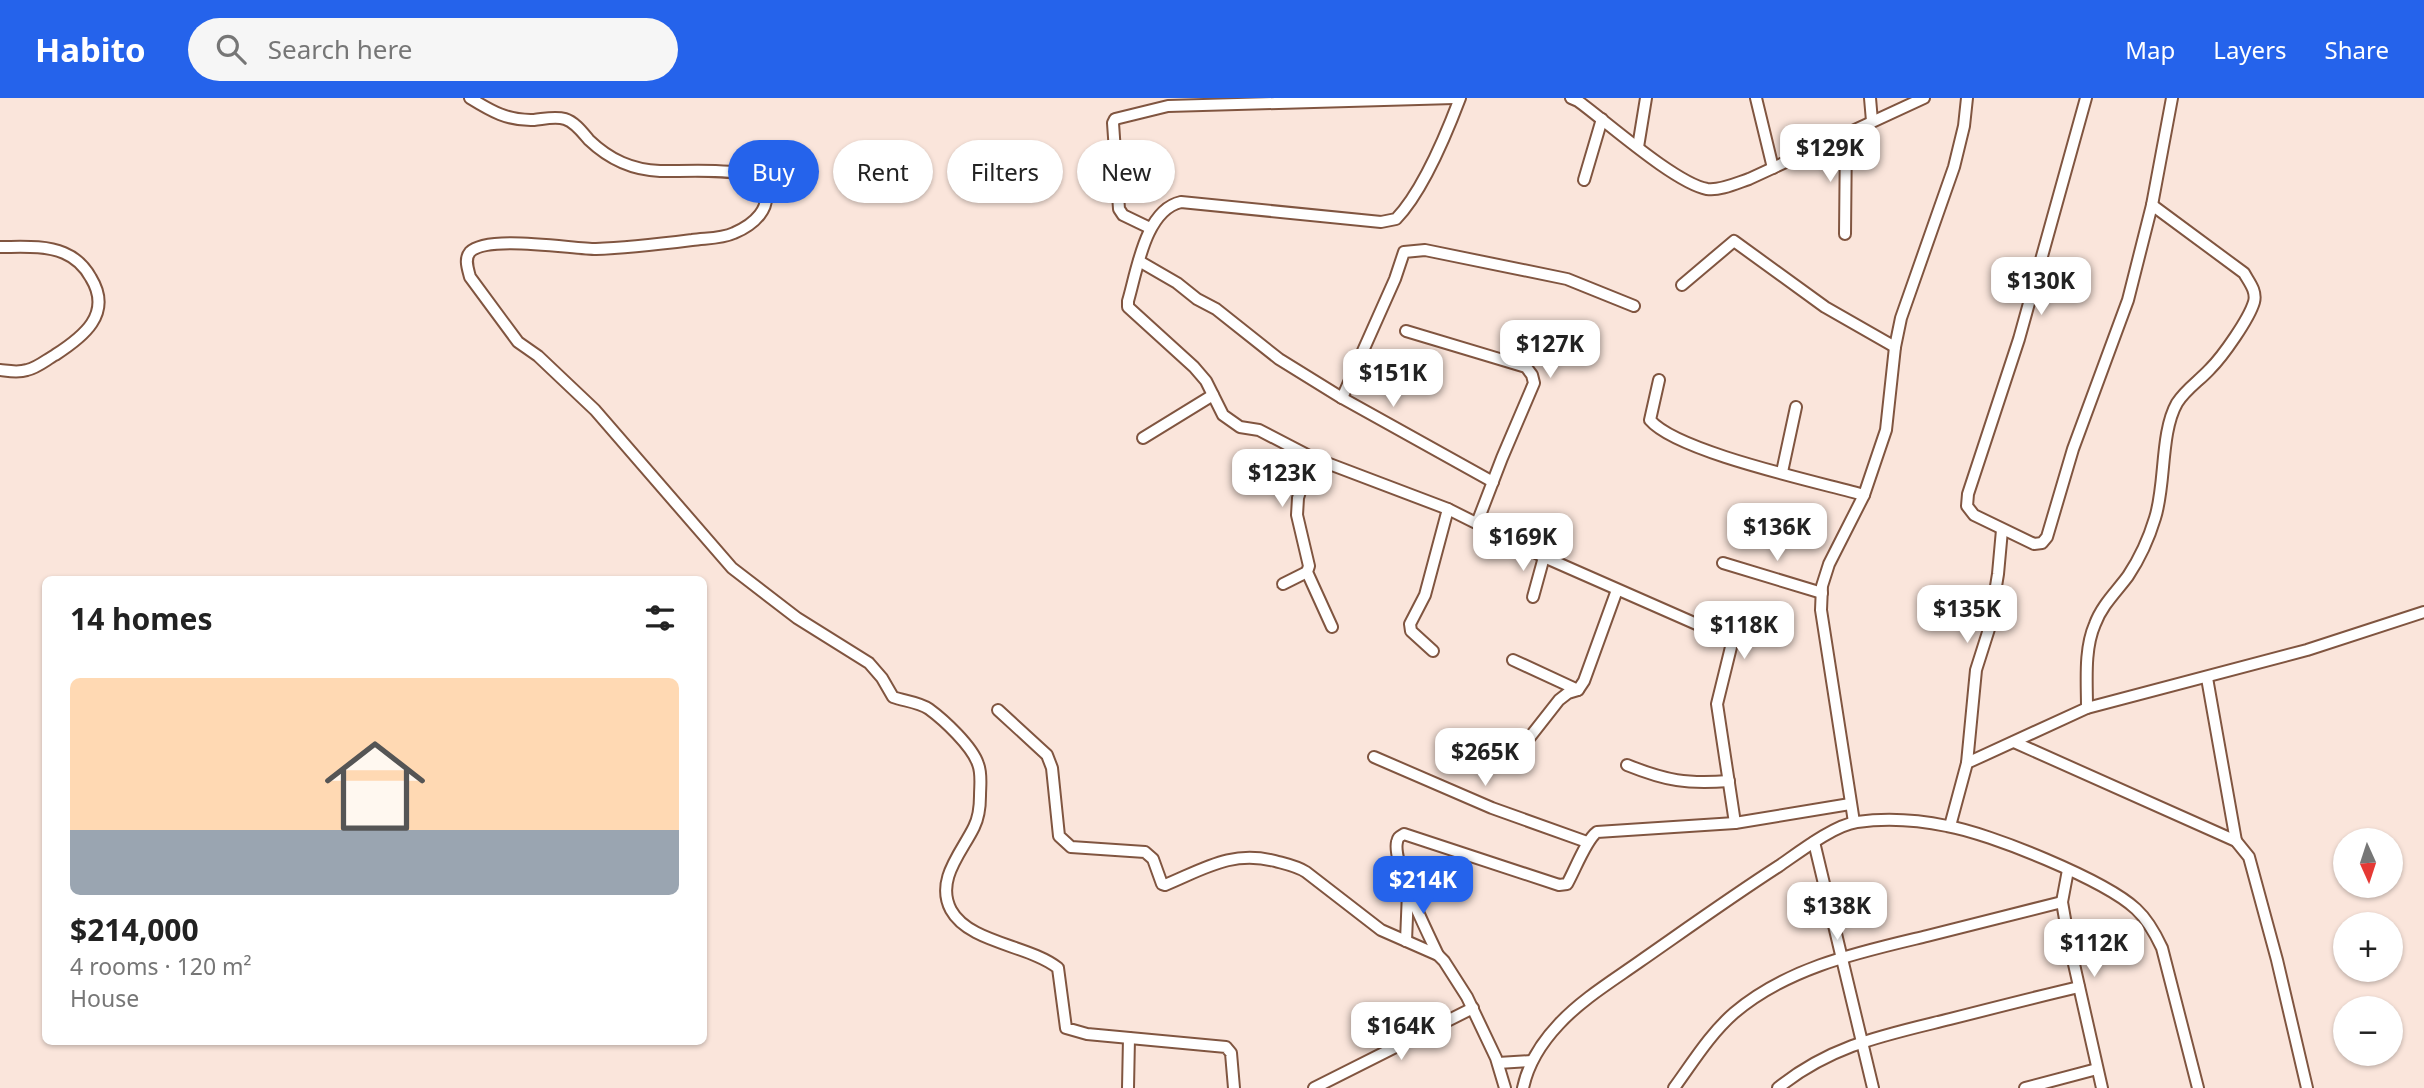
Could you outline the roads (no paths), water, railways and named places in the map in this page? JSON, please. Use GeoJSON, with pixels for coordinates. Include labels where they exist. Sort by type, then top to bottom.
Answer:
{"type":"FeatureCollection","features":[{"type":"Feature","properties":{"kind":"street"},"geometry":{"type":"LineString","coordinates":[[470,98],[500,116],[513,120],[568,120],[611,158],[632,168],[663,172],[702,170],[753,177],[761,181],[765,204],[762,214],[754,222],[733,233],[627,247],[581,248],[560,244],[521,243],[485,246],[468,254],[467,267],[470,277],[518,342],[538,356],[595,410],[732,568],[797,618],[869,663],[893,697],[926,707],[950,727],[973,753],[979,765],[981,779],[980,808],[975,826],[957,855],[947,886],[947,898],[957,918],[971,929],[1042,958],[1058,968],[1066,1028],[1087,1034],[1226,1047],[1231,1053],[1234,1088]]}},
{"type":"Feature","properties":{"kind":"street"},"geometry":{"type":"LineString","coordinates":[[1150,228],[1123,215],[1119,209],[1113,123],[1115,119],[1168,106],[1454,98]]}},
{"type":"Feature","properties":{"kind":"street"},"geometry":{"type":"LineString","coordinates":[[1460,98],[1446,135],[1423,178],[1396,219],[1381,222],[1181,202],[1166,207],[1150,228],[1128,307],[1194,367],[1206,381],[1223,415],[1240,427],[1259,430],[1311,457],[1448,509],[1544,557],[1730,640],[1731,647],[1717,704],[1735,823]]}},
{"type":"Feature","properties":{"kind":"street"},"geometry":{"type":"LineString","coordinates":[[1571,98],[1682,178],[1708,189],[1731,186],[1924,98]]}},
{"type":"Feature","properties":{"kind":"street"},"geometry":{"type":"LineString","coordinates":[[1638,147],[1646,98]]}},
{"type":"Feature","properties":{"kind":"street"},"geometry":{"type":"LineString","coordinates":[[1756,98],[1773,168]]}},
{"type":"Feature","properties":{"kind":"street"},"geometry":{"type":"LineString","coordinates":[[1871,98],[1872,121]]}},
{"type":"Feature","properties":{"kind":"street"},"geometry":{"type":"LineString","coordinates":[[1854,822],[1844,742],[1821,610],[1822,593],[1829,564],[1864,495],[1886,430],[1901,318],[1954,167],[1968,98]]}},
{"type":"Feature","properties":{"kind":"street"},"geometry":{"type":"LineString","coordinates":[[2086,98],[2019,339],[1968,494],[1967,506],[1974,515],[2034,544],[2042,543],[2047,537],[2073,449],[2128,300],[2152,205],[2172,98]]}},
{"type":"Feature","properties":{"kind":"street"},"geometry":{"type":"LineString","coordinates":[[1584,180],[1602,119]]}},
{"type":"Feature","properties":{"kind":"street"},"geometry":{"type":"LineString","coordinates":[[1845,234],[1846,133]]}},
{"type":"Feature","properties":{"kind":"street"},"geometry":{"type":"LineString","coordinates":[[2087,708],[2087,664],[2095,624],[2146,545],[2161,496],[2170,424],[2176,404],[2190,386],[2211,369],[2231,342],[2254,301],[2253,288],[2244,273],[2152,205]]}},
{"type":"Feature","properties":{"kind":"street"},"geometry":{"type":"LineString","coordinates":[[1682,285],[1734,241],[1825,307],[1895,347]]}},
{"type":"Feature","properties":{"kind":"street"},"geometry":{"type":"LineString","coordinates":[[0,247],[50,249],[65,253],[78,261],[89,274],[96,286],[98,302],[92,326],[75,342],[27,370],[0,370]]}},
{"type":"Feature","properties":{"kind":"street"},"geometry":{"type":"LineString","coordinates":[[1342,398],[1407,250],[1426,250],[1567,279],[1634,306]]}},
{"type":"Feature","properties":{"kind":"street"},"geometry":{"type":"LineString","coordinates":[[1139,261],[1216,309],[1279,359],[1342,398],[1493,482]]}},
{"type":"Feature","properties":{"kind":"street"},"geometry":{"type":"LineString","coordinates":[[1406,331],[1526,367],[1532,375],[1534,383],[1477,523]]}},
{"type":"Feature","properties":{"kind":"street"},"geometry":{"type":"LineString","coordinates":[[1659,380],[1650,420],[1656,428],[1706,451],[1864,495]]}},
{"type":"Feature","properties":{"kind":"street"},"geometry":{"type":"LineString","coordinates":[[1143,438],[1213,395]]}},
{"type":"Feature","properties":{"kind":"street"},"geometry":{"type":"LineString","coordinates":[[1782,472],[1796,407]]}},
{"type":"Feature","properties":{"kind":"street"},"geometry":{"type":"LineString","coordinates":[[1311,457],[1298,499],[1297,515],[1309,566],[1307,572],[1332,627]]}},
{"type":"Feature","properties":{"kind":"street"},"geometry":{"type":"LineString","coordinates":[[1433,650],[1411,631],[1410,624],[1424,595],[1448,509]]}},
{"type":"Feature","properties":{"kind":"street"},"geometry":{"type":"LineString","coordinates":[[1950,826],[1967,763],[1976,670],[1989,629],[2002,530]]}},
{"type":"Feature","properties":{"kind":"street"},"geometry":{"type":"LineString","coordinates":[[1533,597],[1544,557]]}},
{"type":"Feature","properties":{"kind":"street"},"geometry":{"type":"LineString","coordinates":[[1723,563],[1822,593]]}},
{"type":"Feature","properties":{"kind":"street"},"geometry":{"type":"LineString","coordinates":[[1283,584],[1307,572]]}},
{"type":"Feature","properties":{"kind":"street"},"geometry":{"type":"LineString","coordinates":[[1508,765],[1559,700],[1567,693],[1578,690],[1584,681],[1617,590]]}},
{"type":"Feature","properties":{"kind":"street"},"geometry":{"type":"LineString","coordinates":[[1967,763],[2087,708],[2307,650],[2424,612]]}},
{"type":"Feature","properties":{"kind":"street"},"geometry":{"type":"LineString","coordinates":[[1513,660],[1578,690]]}},
{"type":"Feature","properties":{"kind":"street"},"geometry":{"type":"LineString","coordinates":[[2207,678],[2236,841]]}},
{"type":"Feature","properties":{"kind":"street"},"geometry":{"type":"LineString","coordinates":[[998,710],[1047,755],[1052,768],[1059,836],[1071,847],[1145,852],[1153,859],[1164,885],[1232,858],[1258,857],[1294,866],[1306,872],[1381,930],[1438,955]]}},
{"type":"Feature","properties":{"kind":"street"},"geometry":{"type":"LineString","coordinates":[[2014,742],[2236,841],[2249,857],[2307,1088]]}},
{"type":"Feature","properties":{"kind":"street"},"geometry":{"type":"LineString","coordinates":[[1374,757],[1492,808],[1587,842]]}},
{"type":"Feature","properties":{"kind":"street"},"geometry":{"type":"LineString","coordinates":[[1627,765],[1658,778],[1677,782],[1729,781]]}},
{"type":"Feature","properties":{"kind":"street"},"geometry":{"type":"LineString","coordinates":[[1526,1076],[1504,1083],[1473,1008],[1438,955],[1408,889],[1396,849],[1397,841],[1404,834],[1559,885],[1567,884],[1587,842],[1597,832],[1735,823],[1850,804]]}},
{"type":"Feature","properties":{"kind":"street"},"geometry":{"type":"LineString","coordinates":[[1523,1088],[1532,1061],[1559,1024],[1593,995],[1744,888],[1814,842],[1854,822],[1911,821],[1950,826],[2000,842],[2068,870],[2110,891],[2135,908],[2152,928],[2162,948],[2198,1088]]}},
{"type":"Feature","properties":{"kind":"street"},"geometry":{"type":"LineString","coordinates":[[1814,842],[1873,1088]]}},
{"type":"Feature","properties":{"kind":"street"},"geometry":{"type":"LineString","coordinates":[[2068,870],[2062,902],[2102,1088]]}},
{"type":"Feature","properties":{"kind":"street"},"geometry":{"type":"LineString","coordinates":[[1406,941],[1408,889]]}},
{"type":"Feature","properties":{"kind":"street"},"geometry":{"type":"LineString","coordinates":[[1674,1088],[1716,1030],[1757,996],[1794,977],[1841,957],[2062,902]]}},
{"type":"Feature","properties":{"kind":"street"},"geometry":{"type":"LineString","coordinates":[[1778,1088],[1795,1074],[1860,1041],[2079,986]]}},
{"type":"Feature","properties":{"kind":"street"},"geometry":{"type":"LineString","coordinates":[[1314,1088],[1473,1008]]}},
{"type":"Feature","properties":{"kind":"street"},"geometry":{"type":"LineString","coordinates":[[1128,1088],[1129,1038]]}},
{"type":"Feature","properties":{"kind":"street"},"geometry":{"type":"LineString","coordinates":[[1498,1063],[1532,1061]]}},
{"type":"Feature","properties":{"kind":"street"},"geometry":{"type":"LineString","coordinates":[[2025,1088],[2097,1069]]}}]}
